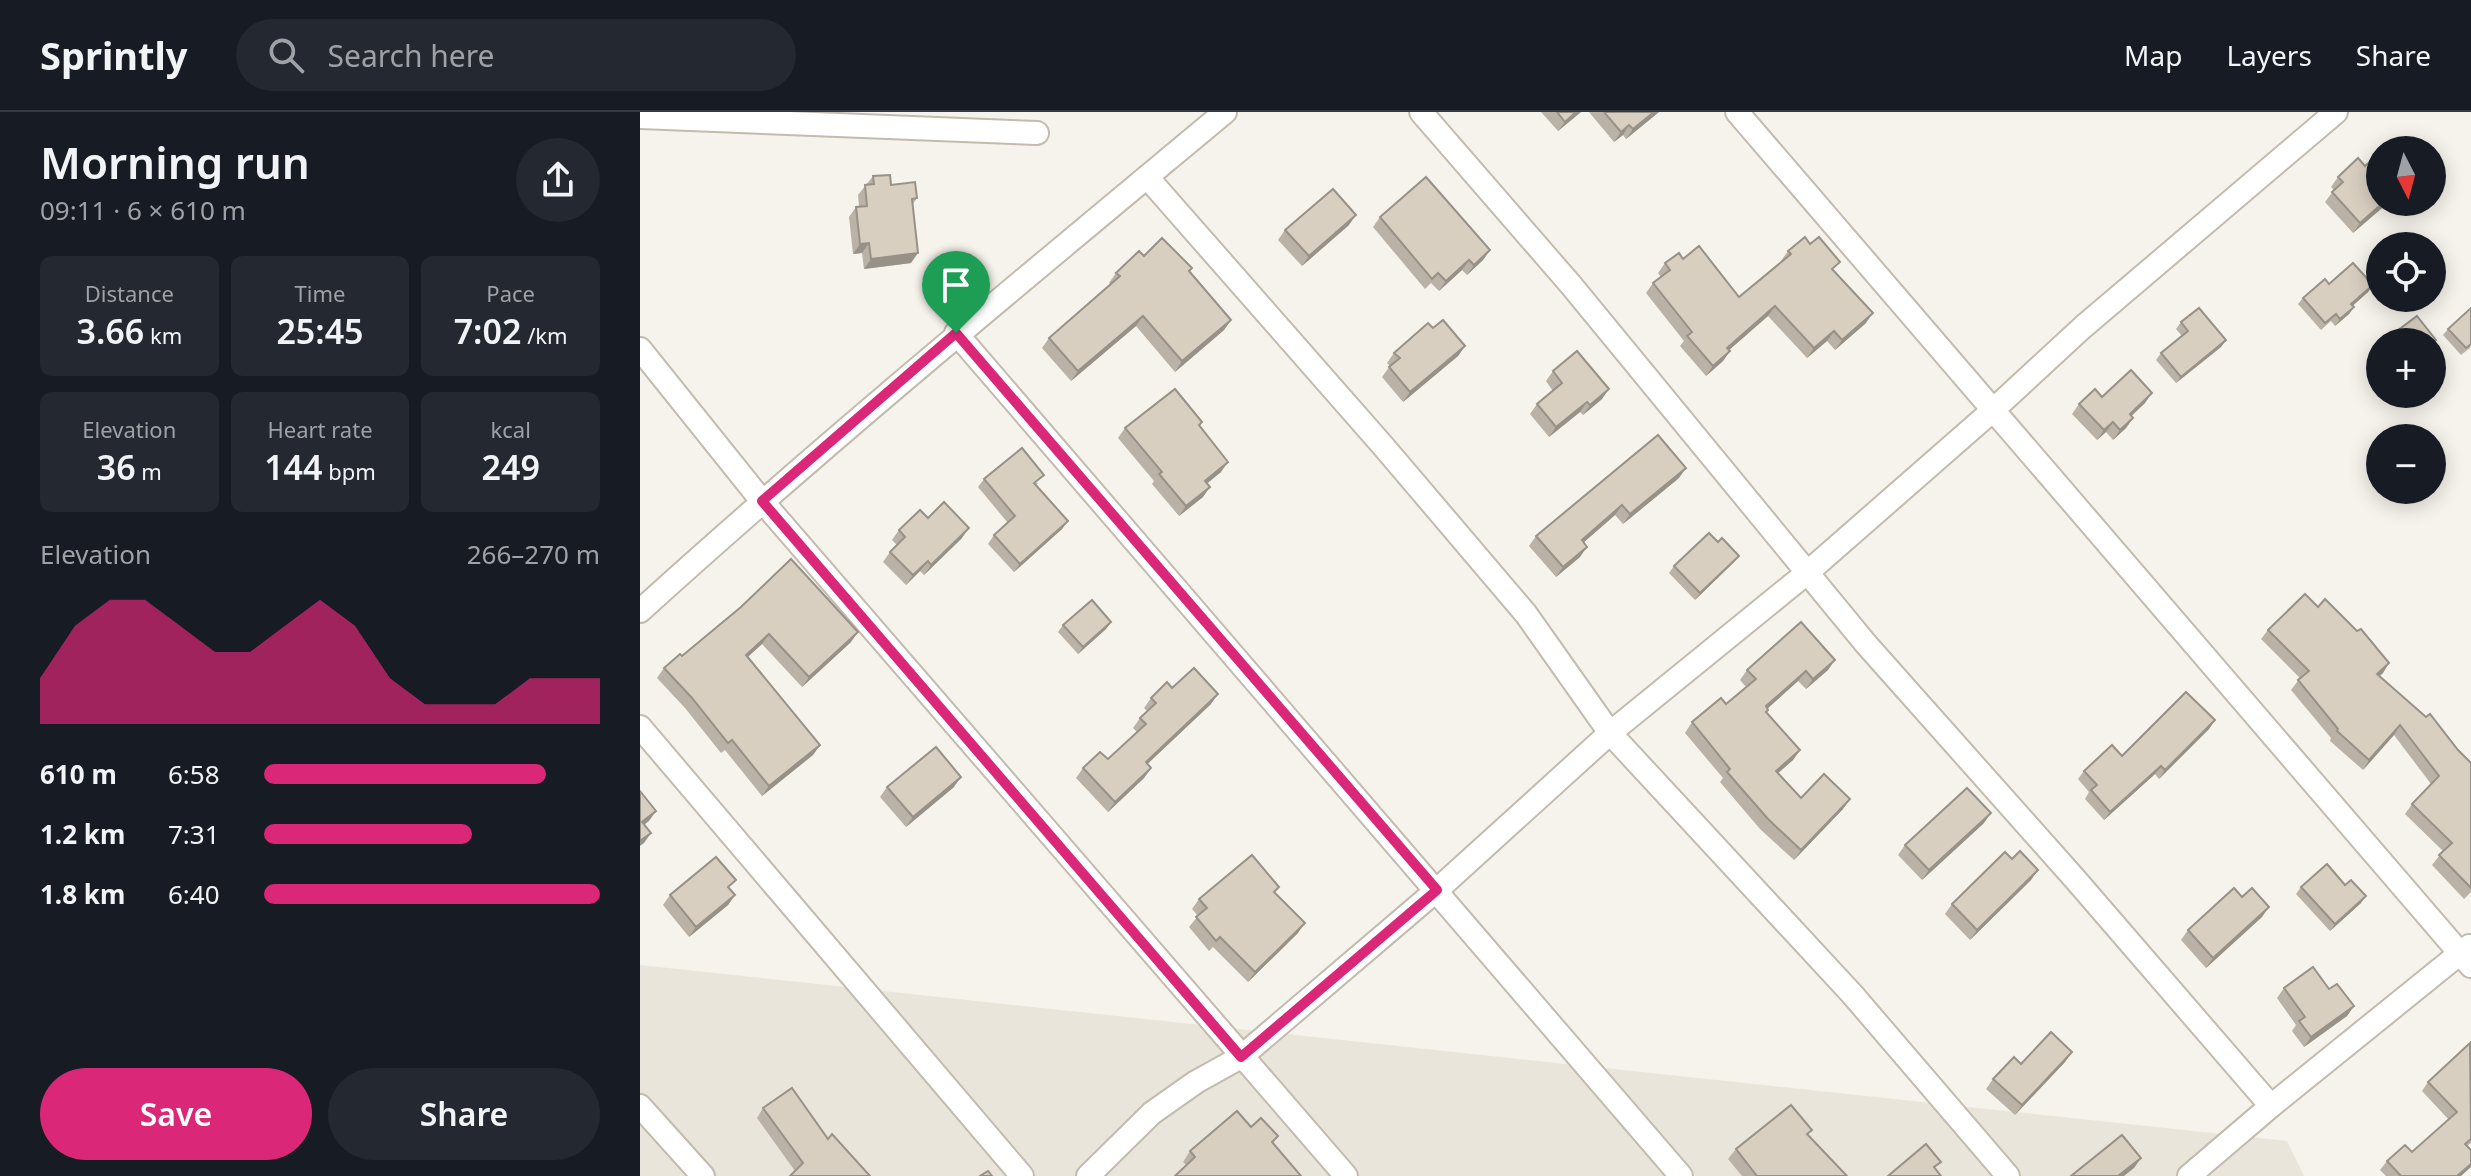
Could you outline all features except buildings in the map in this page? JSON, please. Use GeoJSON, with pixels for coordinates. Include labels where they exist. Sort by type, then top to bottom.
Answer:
{"type":"FeatureCollection","features":[{"type":"Feature","properties":{"kind":"street"},"geometry":{"type":"LineString","coordinates":[[640,611],[956,333],[1225,112]]}},
{"type":"Feature","properties":{"kind":"street"},"geometry":{"type":"LineString","coordinates":[[1421,112],[1571,285],[1866,644],[2271,1106]]}},
{"type":"Feature","properties":{"kind":"street"},"geometry":{"type":"LineString","coordinates":[[1737,112],[1992,411],[2468,955],[2271,1106],[2189,1176]]}},
{"type":"Feature","properties":{"kind":"street"},"geometry":{"type":"LineString","coordinates":[[1088,1176],[1152,1113],[1196,1082],[1241,1057],[1437,890],[1610,733],[1808,572],[2083,327],[2336,112]]}},
{"type":"Feature","properties":{"kind":"street"},"geometry":{"type":"LineString","coordinates":[[640,117],[1037,133]]}},
{"type":"Feature","properties":{"kind":"street"},"geometry":{"type":"LineString","coordinates":[[1147,177],[1526,614],[1610,733],[1852,994],[2008,1176]]}},
{"type":"Feature","properties":{"kind":"street"},"geometry":{"type":"LineString","coordinates":[[956,333],[1681,1176]]}},
{"type":"Feature","properties":{"kind":"street"},"geometry":{"type":"LineString","coordinates":[[640,349],[762,501],[1346,1176]]}},
{"type":"Feature","properties":{"kind":"street"},"geometry":{"type":"LineString","coordinates":[[640,727],[1022,1176]]}},
{"type":"Feature","properties":{"kind":"street"},"geometry":{"type":"LineString","coordinates":[[640,1106],[703,1176]]}},
{"type":"Feature","properties":{"kind":"shaded area"},"geometry":{"type":"Polygon","coordinates":[[[640,965],[2287,1141],[2304,1176],[640,1176],[640,965]]]}},
{"type":"Feature","properties":{"kind":"route"},"geometry":{"type":"LineString","coordinates":[[956,333],[1437,890],[1241,1057],[762,501],[956,333]]}}]}
